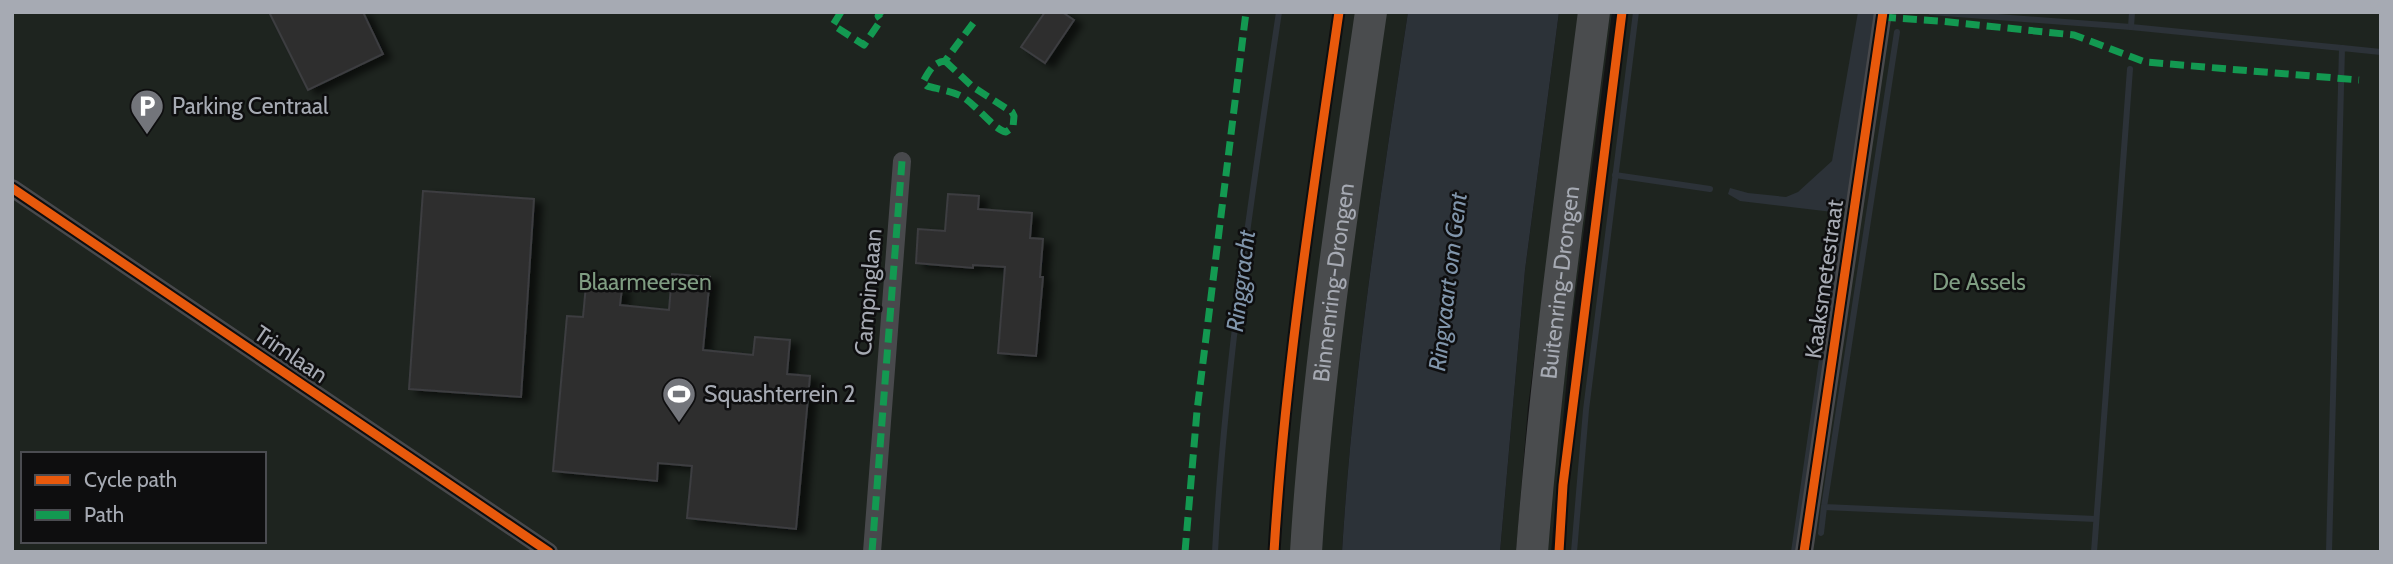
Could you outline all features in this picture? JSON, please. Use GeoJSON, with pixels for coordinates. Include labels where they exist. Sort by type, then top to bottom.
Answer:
{"type":"FeatureCollection","features":[{"type":"Feature","properties":{"kind":"highway","name":"Binnenring-Drongen"},"geometry":{"type":"LineString","coordinates":[[1306,552],[1311,466],[1336,249],[1371,12]]}},
{"type":"Feature","properties":{"kind":"highway","name":"Buitenring-Drongen"},"geometry":{"type":"LineString","coordinates":[[1532,552],[1560,275],[1594,12]]}},
{"type":"Feature","properties":{"kind":"street","name":"Kaaksmetestraat"},"geometry":{"type":"LineString","coordinates":[[1804,552],[1882,12]]}},
{"type":"Feature","properties":{"kind":"street","name":"Campinglaan"},"geometry":{"type":"LineString","coordinates":[[872,552],[902,161]]}},
{"type":"Feature","properties":{"kind":"street","name":"Trimlaan"},"geometry":{"type":"LineString","coordinates":[[12,188],[549,552]]}},
{"type":"Feature","properties":{"kind":"green space","name":"Blaarmeersen"},"geometry":{"type":"Polygon","coordinates":[[[12,12],[1408,12],[1361,349],[1342,552],[12,552],[12,12]]]}},
{"type":"Feature","properties":{"kind":"green space"},"geometry":{"type":"Polygon","coordinates":[[[1559,12],[1579,12],[1528,407],[1516,552],[1500,552],[1525,270],[1559,12]]]}},
{"type":"Feature","properties":{"kind":"green space"},"geometry":{"type":"Polygon","coordinates":[[[1607,12],[1612,12],[1572,323],[1551,552],[1544,552],[1607,12]]]}},
{"type":"Feature","properties":{"kind":"green space","name":"De Assels"},"geometry":{"type":"Polygon","coordinates":[[[1626,12],[2381,12],[2381,552],[1562,552],[1567,478],[1626,12]]]}},
{"type":"Feature","properties":{"kind":"water","name":"Ringvaart om Gent"},"geometry":{"type":"Polygon","coordinates":[[[1408,12],[1559,12],[1525,270],[1500,552],[1342,552],[1361,349],[1408,12]]]}},
{"type":"Feature","properties":{"kind":"water"},"geometry":{"type":"Polygon","coordinates":[[[1858,12],[1877,12],[1846,207],[1841,213],[1740,201],[1728,194],[1730,188],[1786,197],[1798,192],[1832,161],[1858,12]]]}},
{"type":"Feature","properties":{"kind":"building"},"geometry":{"type":"Polygon","coordinates":[[[269,12],[363,12],[383,54],[308,90],[269,12]]]}},
{"type":"Feature","properties":{"kind":"building"},"geometry":{"type":"Polygon","coordinates":[[[1045,12],[1062,12],[1074,20],[1045,63],[1021,47],[1045,12]]]}},
{"type":"Feature","properties":{"kind":"building"},"geometry":{"type":"Polygon","coordinates":[[[423,191],[534,199],[521,397],[409,389],[423,191]]]}},
{"type":"Feature","properties":{"kind":"building"},"geometry":{"type":"Polygon","coordinates":[[[948,194],[979,196],[978,209],[1032,213],[1030,238],[1043,239],[1040,277],[1043,277],[1036,356],[998,353],[1005,267],[973,265],[973,268],[916,263],[918,229],[945,231],[948,194]]]}},
{"type":"Feature","properties":{"kind":"building"},"geometry":{"type":"Polygon","coordinates":[[[672,274],[710,277],[703,350],[753,355],[755,337],[790,340],[787,374],[810,376],[796,529],[687,518],[692,466],[658,463],[657,481],[553,471],[567,316],[583,317],[586,285],[622,289],[620,305],[669,310],[672,274]]]}},
{"type":"Feature","properties":{"kind":"waterway","name":"Ringgracht"},"geometry":{"type":"LineString","coordinates":[[1215,552],[1233,349],[1279,12]]}},
{"type":"Feature","properties":{"kind":"waterway"},"geometry":{"type":"LineString","coordinates":[[1574,552],[1586,410],[1636,12]]}},
{"type":"Feature","properties":{"kind":"waterway"},"geometry":{"type":"LineString","coordinates":[[1931,12],[2131,27],[2342,48]]}},
{"type":"Feature","properties":{"kind":"waterway"},"geometry":{"type":"LineString","coordinates":[[2131,27],[2132,12]]}},
{"type":"Feature","properties":{"kind":"waterway"},"geometry":{"type":"LineString","coordinates":[[1897,32],[1824,507],[2096,519]]}},
{"type":"Feature","properties":{"kind":"waterway"},"geometry":{"type":"LineString","coordinates":[[2329,552],[2342,48],[2381,52]]}},
{"type":"Feature","properties":{"kind":"waterway"},"geometry":{"type":"LineString","coordinates":[[2094,552],[2130,69]]}},
{"type":"Feature","properties":{"kind":"waterway"},"geometry":{"type":"LineString","coordinates":[[1615,175],[1710,189]]}},
{"type":"Feature","properties":{"kind":"waterway"},"geometry":{"type":"LineString","coordinates":[[1794,552],[1840,236]]}},
{"type":"Feature","properties":{"kind":"waterway"},"geometry":{"type":"LineString","coordinates":[[1821,533],[1824,507]]}},
{"type":"Feature","properties":{"kind":"marked path"},"geometry":{"type":"LineString","coordinates":[[841,12],[833,25],[864,45],[881,20],[878,16],[881,12]]}},
{"type":"Feature","properties":{"kind":"marked path"},"geometry":{"type":"LineString","coordinates":[[1185,552],[1197,411],[1246,12]]}},
{"type":"Feature","properties":{"kind":"marked path"},"geometry":{"type":"LineString","coordinates":[[1882,17],[2074,35],[2145,62],[2359,80]]}},
{"type":"Feature","properties":{"kind":"marked path"},"geometry":{"type":"LineString","coordinates":[[945,61],[973,87],[1012,112],[1013,127],[1006,132],[1001,130],[961,96],[927,86],[923,82],[934,66],[945,61],[974,22]]}},
{"type":"Feature","properties":{"kind":"marked path"},"geometry":{"type":"LineString","coordinates":[[872,552],[902,161]]}},
{"type":"Feature","properties":{"kind":"cycle path"},"geometry":{"type":"LineString","coordinates":[[1274,552],[1293,349],[1339,12]]}},
{"type":"Feature","properties":{"kind":"cycle path"},"geometry":{"type":"LineString","coordinates":[[1559,552],[1563,485],[1622,12]]}},
{"type":"Feature","properties":{"kind":"cycle path"},"geometry":{"type":"LineString","coordinates":[[1804,552],[1883,12]]}},
{"type":"Feature","properties":{"kind":"cycle path"},"geometry":{"type":"LineString","coordinates":[[12,188],[549,552]]}},
{"type":"Feature","properties":{"kind":"place","name":"Parking Centraal"},"geometry":{"type":"Point","coordinates":[147,136]}},
{"type":"Feature","properties":{"kind":"place","name":"Squashterrein 2"},"geometry":{"type":"Point","coordinates":[679,424]}}]}
